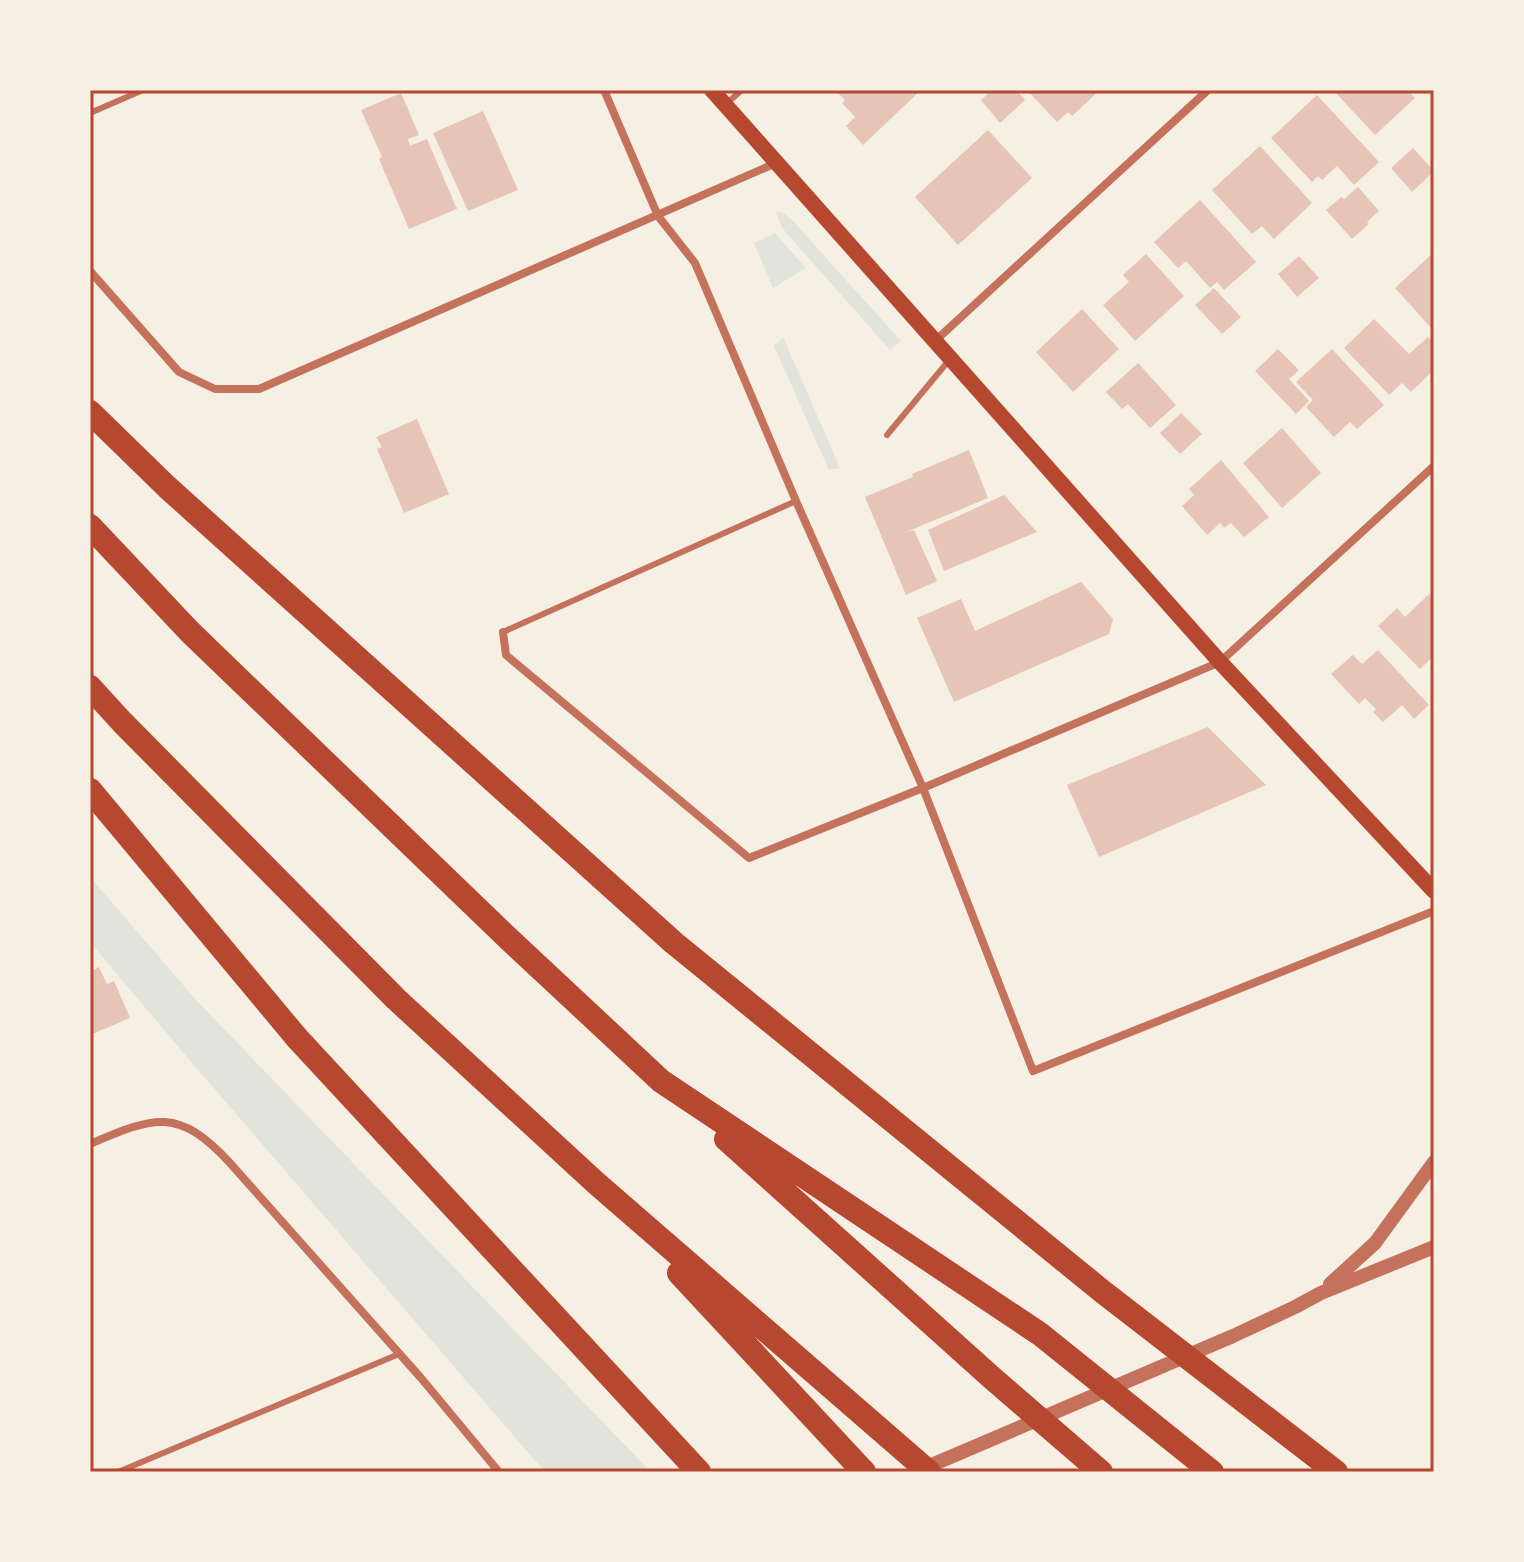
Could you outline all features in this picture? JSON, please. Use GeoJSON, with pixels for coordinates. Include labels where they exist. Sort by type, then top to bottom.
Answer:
{"type":"FeatureCollection","features":[{"type":"Feature","properties":{"kind":"highway"},"geometry":{"type":"LineString","coordinates":[[90,412],[167,487],[674,943],[1103,1292],[1336,1472]]}},
{"type":"Feature","properties":{"kind":"highway"},"geometry":{"type":"LineString","coordinates":[[90,526],[190,632],[512,942],[661,1081],[1092,1464]]}},
{"type":"Feature","properties":{"kind":"highway"},"geometry":{"type":"LineString","coordinates":[[90,687],[396,999],[596,1183],[929,1472]]}},
{"type":"Feature","properties":{"kind":"highway"},"geometry":{"type":"LineString","coordinates":[[90,790],[297,1038],[699,1472]]}},
{"type":"Feature","properties":{"kind":"highway"},"geometry":{"type":"LineString","coordinates":[[661,1081],[1040,1334],[1212,1472]]}},
{"type":"Feature","properties":{"kind":"highway"},"geometry":{"type":"LineString","coordinates":[[596,1183],[864,1472]]}},
{"type":"Feature","properties":{"kind":"main road"},"geometry":{"type":"LineString","coordinates":[[712,90],[1220,662],[1434,891]]}},
{"type":"Feature","properties":{"kind":"street"},"geometry":{"type":"LineString","coordinates":[[604,90],[658,216],[695,263],[923,788],[1033,1071],[1434,911]]}},
{"type":"Feature","properties":{"kind":"street"},"geometry":{"type":"LineString","coordinates":[[935,342],[1208,90]]}},
{"type":"Feature","properties":{"kind":"street"},"geometry":{"type":"LineString","coordinates":[[90,271],[179,372],[215,389],[259,389],[776,163]]}},
{"type":"Feature","properties":{"kind":"street"},"geometry":{"type":"LineString","coordinates":[[503,632],[506,655],[749,858],[1220,662],[1434,466]]}},
{"type":"Feature","properties":{"kind":"street"},"geometry":{"type":"LineString","coordinates":[[90,1144],[129,1127],[160,1122],[180,1124],[202,1135],[421,1378],[499,1472]]}},
{"type":"Feature","properties":{"kind":"street"},"geometry":{"type":"LineString","coordinates":[[1321,1293],[1375,1243],[1434,1162]]}},
{"type":"Feature","properties":{"kind":"street"},"geometry":{"type":"LineString","coordinates":[[916,1472],[1233,1336],[1321,1293],[1434,1247]]}},
{"type":"Feature","properties":{"kind":"lane"},"geometry":{"type":"LineString","coordinates":[[90,113],[143,90]]}},
{"type":"Feature","properties":{"kind":"lane"},"geometry":{"type":"LineString","coordinates":[[724,105],[742,90]]}},
{"type":"Feature","properties":{"kind":"lane"},"geometry":{"type":"LineString","coordinates":[[887,435],[950,359]]}},
{"type":"Feature","properties":{"kind":"lane"},"geometry":{"type":"LineString","coordinates":[[503,632],[796,501]]}},
{"type":"Feature","properties":{"kind":"lane"},"geometry":{"type":"LineString","coordinates":[[118,1472],[399,1354]]}},
{"type":"Feature","properties":{"kind":"shaded area"},"geometry":{"type":"Polygon","coordinates":[[[775,211],[782,212],[793,221],[901,341],[890,350],[783,229],[775,211]]]}},
{"type":"Feature","properties":{"kind":"shaded area"},"geometry":{"type":"Polygon","coordinates":[[[775,233],[806,268],[773,288],[754,243],[775,233]]]}},
{"type":"Feature","properties":{"kind":"shaded area"},"geometry":{"type":"Polygon","coordinates":[[[783,337],[840,468],[829,470],[774,346],[783,337]]]}},
{"type":"Feature","properties":{"kind":"shaded area"},"geometry":{"type":"Polygon","coordinates":[[[90,877],[197,1001],[651,1472],[545,1472],[90,942],[90,877]]]}},
{"type":"Feature","properties":{"kind":"building"},"geometry":{"type":"Polygon","coordinates":[[[835,90],[921,90],[863,145],[846,126],[855,117],[835,90]]]}},
{"type":"Feature","properties":{"kind":"building"},"geometry":{"type":"Polygon","coordinates":[[[992,90],[1016,90],[1025,100],[1000,123],[981,100],[992,90]]]}},
{"type":"Feature","properties":{"kind":"building"},"geometry":{"type":"Polygon","coordinates":[[[1027,90],[1100,90],[1072,116],[1068,112],[1057,122],[1027,90]]]}},
{"type":"Feature","properties":{"kind":"building"},"geometry":{"type":"Polygon","coordinates":[[[1333,90],[1407,90],[1415,98],[1375,135],[1333,90]]]}},
{"type":"Feature","properties":{"kind":"building"},"geometry":{"type":"Polygon","coordinates":[[[401,93],[419,135],[408,139],[410,146],[427,139],[457,209],[409,229],[361,110],[401,93]]]}},
{"type":"Feature","properties":{"kind":"building"},"geometry":{"type":"Polygon","coordinates":[[[1317,95],[1379,162],[1354,185],[1337,166],[1322,180],[1318,176],[1312,182],[1271,138],[1317,95]]]}},
{"type":"Feature","properties":{"kind":"building"},"geometry":{"type":"Polygon","coordinates":[[[483,111],[518,190],[468,211],[433,133],[483,111]]]}},
{"type":"Feature","properties":{"kind":"building"},"geometry":{"type":"Polygon","coordinates":[[[988,130],[1032,178],[958,245],[915,197],[988,130]]]}},
{"type":"Feature","properties":{"kind":"building"},"geometry":{"type":"Polygon","coordinates":[[[1260,146],[1312,203],[1274,239],[1262,226],[1252,234],[1212,190],[1260,146]]]}},
{"type":"Feature","properties":{"kind":"building"},"geometry":{"type":"Polygon","coordinates":[[[1413,148],[1434,171],[1412,192],[1391,168],[1413,148]]]}},
{"type":"Feature","properties":{"kind":"building"},"geometry":{"type":"Polygon","coordinates":[[[1358,187],[1379,211],[1352,239],[1326,210],[1358,187]]]}},
{"type":"Feature","properties":{"kind":"building"},"geometry":{"type":"Polygon","coordinates":[[[1200,200],[1256,262],[1224,290],[1217,282],[1210,288],[1186,261],[1178,268],[1154,242],[1200,200]]]}},
{"type":"Feature","properties":{"kind":"building"},"geometry":{"type":"Polygon","coordinates":[[[1434,252],[1434,331],[1395,288],[1434,252]]]}},
{"type":"Feature","properties":{"kind":"building"},"geometry":{"type":"Polygon","coordinates":[[[1146,254],[1184,296],[1135,341],[1103,305],[1129,282],[1123,275],[1146,254]]]}},
{"type":"Feature","properties":{"kind":"building"},"geometry":{"type":"Polygon","coordinates":[[[1299,256],[1319,278],[1297,297],[1278,274],[1299,256]]]}},
{"type":"Feature","properties":{"kind":"building"},"geometry":{"type":"Polygon","coordinates":[[[1214,288],[1241,317],[1222,334],[1195,305],[1214,288]]]}},
{"type":"Feature","properties":{"kind":"building"},"geometry":{"type":"Polygon","coordinates":[[[1082,309],[1119,349],[1073,392],[1036,352],[1082,309]]]}},
{"type":"Feature","properties":{"kind":"building"},"geometry":{"type":"Polygon","coordinates":[[[1374,319],[1409,354],[1428,337],[1434,343],[1434,370],[1411,392],[1402,383],[1389,395],[1344,348],[1374,319]]]}},
{"type":"Feature","properties":{"kind":"building"},"geometry":{"type":"Polygon","coordinates":[[[1278,349],[1299,370],[1289,379],[1309,401],[1296,414],[1255,371],[1278,349]]]}},
{"type":"Feature","properties":{"kind":"building"},"geometry":{"type":"Polygon","coordinates":[[[1332,349],[1384,405],[1357,429],[1350,422],[1334,437],[1306,407],[1313,400],[1296,382],[1332,349]]]}},
{"type":"Feature","properties":{"kind":"building"},"geometry":{"type":"Polygon","coordinates":[[[1138,363],[1176,405],[1150,428],[1128,404],[1122,409],[1106,392],[1138,363]]]}},
{"type":"Feature","properties":{"kind":"building"},"geometry":{"type":"Polygon","coordinates":[[[1181,413],[1202,434],[1180,454],[1160,433],[1181,413]]]}},
{"type":"Feature","properties":{"kind":"building"},"geometry":{"type":"Polygon","coordinates":[[[417,419],[449,494],[404,513],[377,449],[382,447],[376,437],[417,419]]]}},
{"type":"Feature","properties":{"kind":"building"},"geometry":{"type":"Polygon","coordinates":[[[1282,428],[1321,473],[1282,508],[1243,463],[1282,428]]]}},
{"type":"Feature","properties":{"kind":"building"},"geometry":{"type":"Polygon","coordinates":[[[969,450],[988,498],[906,532],[914,530],[937,581],[906,595],[865,497],[969,450]]]}},
{"type":"Feature","properties":{"kind":"building"},"geometry":{"type":"Polygon","coordinates":[[[1221,460],[1269,517],[1244,537],[1231,523],[1224,528],[1220,523],[1207,535],[1182,506],[1194,495],[1189,489],[1221,460]]]}},
{"type":"Feature","properties":{"kind":"building"},"geometry":{"type":"Polygon","coordinates":[[[1004,495],[1037,532],[944,571],[928,530],[1004,495]]]}},
{"type":"Feature","properties":{"kind":"building"},"geometry":{"type":"Polygon","coordinates":[[[1081,582],[1113,619],[1109,634],[954,702],[917,618],[961,599],[975,631],[1081,582]]]}},
{"type":"Feature","properties":{"kind":"building"},"geometry":{"type":"Polygon","coordinates":[[[1429,594],[1434,600],[1434,656],[1420,669],[1378,626],[1397,608],[1405,617],[1429,594]]]}},
{"type":"Feature","properties":{"kind":"building"},"geometry":{"type":"Polygon","coordinates":[[[1378,650],[1429,705],[1414,719],[1402,705],[1383,722],[1365,698],[1359,704],[1331,674],[1353,655],[1362,664],[1378,650]]]}},
{"type":"Feature","properties":{"kind":"building"},"geometry":{"type":"Polygon","coordinates":[[[1208,727],[1266,785],[1099,857],[1067,785],[1208,727]]]}},
{"type":"Feature","properties":{"kind":"building"},"geometry":{"type":"Polygon","coordinates":[[[90,962],[93,970],[99,967],[107,984],[114,981],[130,1018],[90,1035],[90,962]]]}}]}
